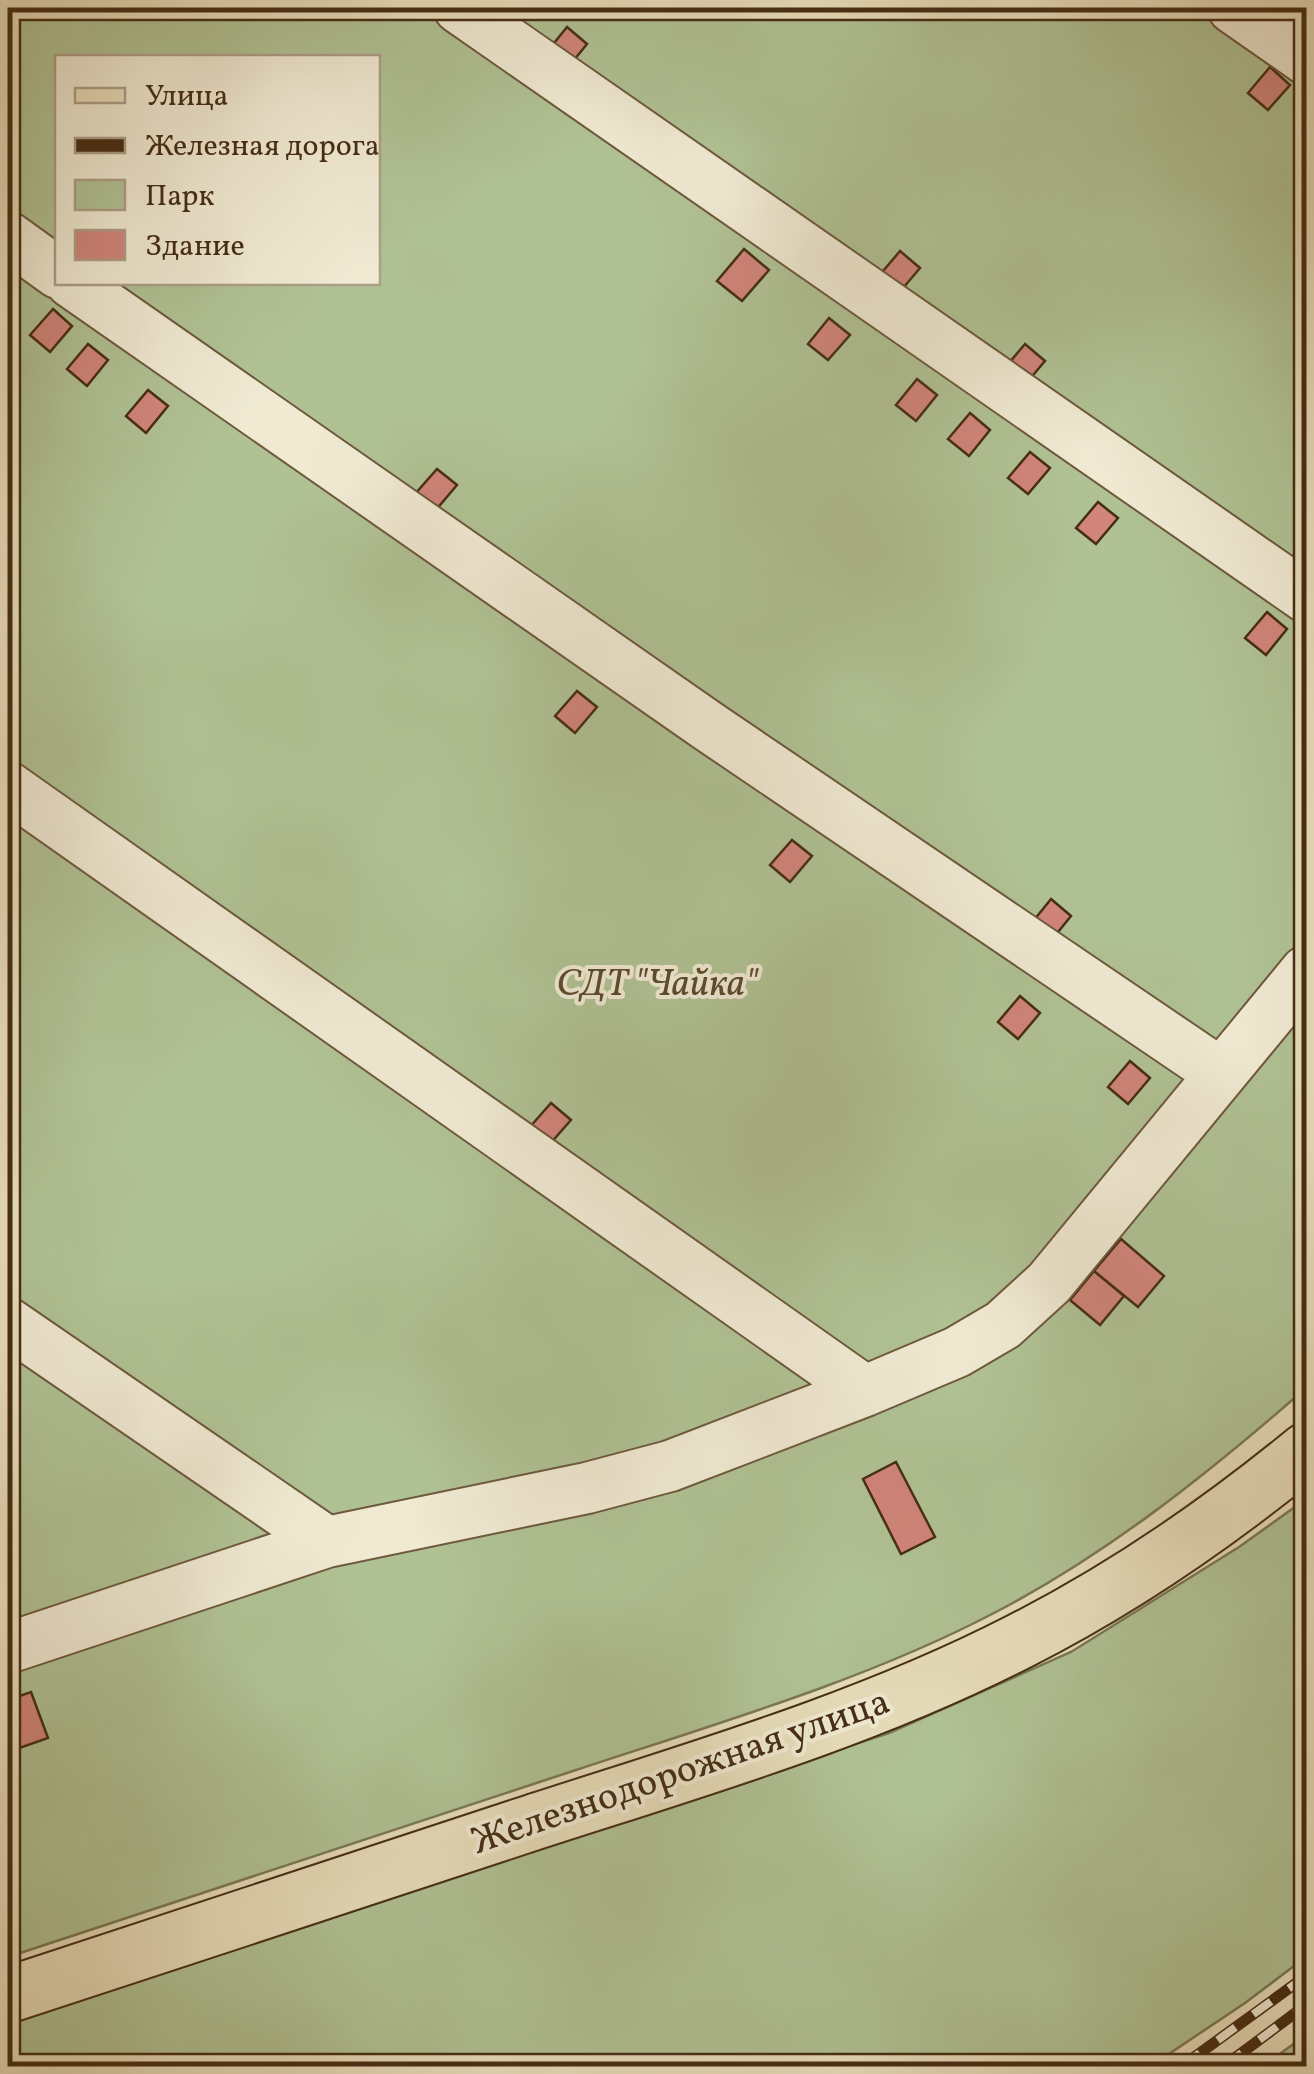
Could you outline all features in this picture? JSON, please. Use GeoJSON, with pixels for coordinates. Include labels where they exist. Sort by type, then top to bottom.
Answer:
{"type":"FeatureCollection","features":[{"type":"Feature","properties":{"kind":"main road","name":"Железнодорожная улица"},"geometry":{"type":"LineString","coordinates":[[8,1995],[708,1765],[889,1699],[1016,1644],[1069,1614],[1204,1530],[1306,1451]]}},
{"type":"Feature","properties":{"kind":"lane"},"geometry":{"type":"LineString","coordinates":[[460,8],[1306,596]]}},
{"type":"Feature","properties":{"kind":"lane"},"geometry":{"type":"LineString","coordinates":[[1232,8],[1306,59]]}},
{"type":"Feature","properties":{"kind":"lane"},"geometry":{"type":"LineString","coordinates":[[8,237],[55,270]]}},
{"type":"Feature","properties":{"kind":"lane"},"geometry":{"type":"LineString","coordinates":[[76,285],[708,726],[1220,1073]]}},
{"type":"Feature","properties":{"kind":"lane"},"geometry":{"type":"LineString","coordinates":[[8,787],[866,1392]]}},
{"type":"Feature","properties":{"kind":"lane"},"geometry":{"type":"LineString","coordinates":[[8,1648],[327,1542],[587,1488],[670,1466],[866,1392],[956,1352],[1004,1325],[1038,1294],[1306,971]]}},
{"type":"Feature","properties":{"kind":"lane"},"geometry":{"type":"LineString","coordinates":[[8,1323],[327,1542]]}},
{"type":"Feature","properties":{"kind":"green space","name":"СДТ \"Чайка\""},"geometry":{"type":"Polygon","coordinates":[[[8,8],[1306,8],[1306,1388],[1195,1481],[1118,1538],[1036,1590],[893,1660],[735,1718],[8,1957],[8,8]]]}},
{"type":"Feature","properties":{"kind":"green space"},"geometry":{"type":"Polygon","coordinates":[[[1306,1499],[1306,1957],[1151,2066],[8,2066],[8,2021],[889,1733],[1071,1652],[1239,1547],[1306,1499]]]}},
{"type":"Feature","properties":{"kind":"green space"},"geometry":{"type":"Polygon","coordinates":[[[1306,2035],[1306,2066],[1263,2066],[1306,2035]]]}},
{"type":"Feature","properties":{"kind":"building"},"geometry":{"type":"Polygon","coordinates":[[[567,27],[587,44],[566,70],[546,53],[567,27]]]}},
{"type":"Feature","properties":{"kind":"building"},"geometry":{"type":"Polygon","coordinates":[[[1270,67],[1290,85],[1268,110],[1248,93],[1270,67]]]}},
{"type":"Feature","properties":{"kind":"building"},"geometry":{"type":"Polygon","coordinates":[[[744,249],[769,270],[742,301],[717,281],[744,249]]]}},
{"type":"Feature","properties":{"kind":"building"},"geometry":{"type":"Polygon","coordinates":[[[900,251],[920,268],[898,294],[878,277],[900,251]]]}},
{"type":"Feature","properties":{"kind":"building"},"geometry":{"type":"Polygon","coordinates":[[[53,309],[72,326],[50,352],[30,335],[53,309]]]}},
{"type":"Feature","properties":{"kind":"building"},"geometry":{"type":"Polygon","coordinates":[[[829,318],[850,335],[828,360],[808,344],[829,318]]]}},
{"type":"Feature","properties":{"kind":"building"},"geometry":{"type":"Polygon","coordinates":[[[88,344],[108,360],[87,386],[67,369],[88,344]]]}},
{"type":"Feature","properties":{"kind":"building"},"geometry":{"type":"Polygon","coordinates":[[[1025,344],[1045,361],[1023,387],[1003,370],[1025,344]]]}},
{"type":"Feature","properties":{"kind":"building"},"geometry":{"type":"Polygon","coordinates":[[[917,379],[937,395],[916,421],[896,405],[917,379]]]}},
{"type":"Feature","properties":{"kind":"building"},"geometry":{"type":"Polygon","coordinates":[[[148,390],[168,406],[146,433],[126,416],[148,390]]]}},
{"type":"Feature","properties":{"kind":"building"},"geometry":{"type":"Polygon","coordinates":[[[970,413],[990,430],[969,456],[948,439],[970,413]]]}},
{"type":"Feature","properties":{"kind":"building"},"geometry":{"type":"Polygon","coordinates":[[[1030,452],[1050,468],[1028,494],[1008,478],[1030,452]]]}},
{"type":"Feature","properties":{"kind":"building"},"geometry":{"type":"Polygon","coordinates":[[[437,469],[457,485],[435,511],[415,494],[437,469]]]}},
{"type":"Feature","properties":{"kind":"building"},"geometry":{"type":"Polygon","coordinates":[[[1098,502],[1118,518],[1096,544],[1076,528],[1098,502]]]}},
{"type":"Feature","properties":{"kind":"building"},"geometry":{"type":"Polygon","coordinates":[[[1267,612],[1287,629],[1266,655],[1245,638],[1267,612]]]}},
{"type":"Feature","properties":{"kind":"building"},"geometry":{"type":"Polygon","coordinates":[[[577,691],[597,707],[575,733],[555,716],[577,691]]]}},
{"type":"Feature","properties":{"kind":"building"},"geometry":{"type":"Polygon","coordinates":[[[792,840],[812,856],[790,882],[770,865],[792,840]]]}},
{"type":"Feature","properties":{"kind":"building"},"geometry":{"type":"Polygon","coordinates":[[[1051,899],[1071,916],[1050,942],[1030,925],[1051,899]]]}},
{"type":"Feature","properties":{"kind":"building"},"geometry":{"type":"Polygon","coordinates":[[[1020,996],[1040,1013],[1018,1039],[998,1022],[1020,996]]]}},
{"type":"Feature","properties":{"kind":"building"},"geometry":{"type":"Polygon","coordinates":[[[1130,1061],[1150,1078],[1128,1104],[1108,1087],[1130,1061]]]}},
{"type":"Feature","properties":{"kind":"building"},"geometry":{"type":"Polygon","coordinates":[[[551,1103],[571,1120],[549,1145],[529,1128],[551,1103]]]}},
{"type":"Feature","properties":{"kind":"building"},"geometry":{"type":"Polygon","coordinates":[[[1121,1239],[1164,1276],[1138,1307],[1094,1271],[1121,1239]]]}},
{"type":"Feature","properties":{"kind":"building"},"geometry":{"type":"Polygon","coordinates":[[[1094,1271],[1124,1296],[1100,1325],[1070,1300],[1094,1271]]]}},
{"type":"Feature","properties":{"kind":"building"},"geometry":{"type":"Polygon","coordinates":[[[896,1462],[935,1537],[901,1554],[863,1479],[896,1462]]]}},
{"type":"Feature","properties":{"kind":"building"},"geometry":{"type":"Polygon","coordinates":[[[31,1692],[48,1738],[8,1752],[8,1700],[31,1692]]]}},
{"type":"Feature","properties":{"kind":"railway"},"geometry":{"type":"LineString","coordinates":[[1182,2066],[1306,1976]]}},
{"type":"Feature","properties":{"kind":"railway"},"geometry":{"type":"LineString","coordinates":[[1224,2066],[1306,2005]]}}]}
